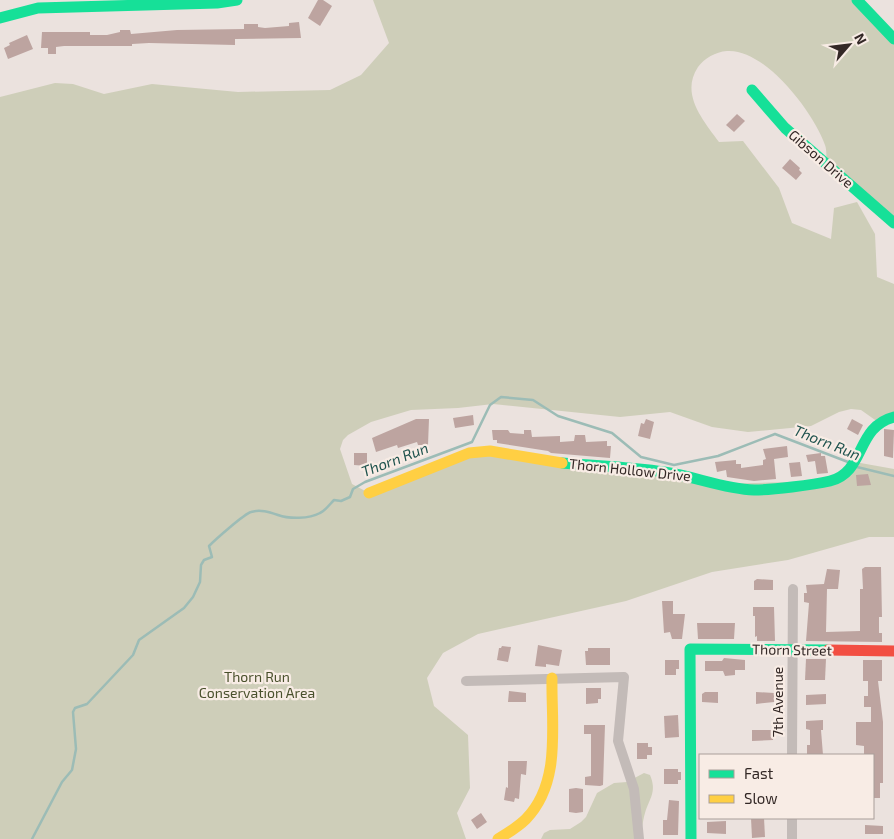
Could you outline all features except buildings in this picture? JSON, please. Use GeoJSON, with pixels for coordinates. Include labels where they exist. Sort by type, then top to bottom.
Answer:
{"type":"FeatureCollection","features":[{"type":"Feature","properties":{"kind":"street"},"geometry":{"type":"LineString","coordinates":[[0,18],[38,8],[217,3],[237,0]]}},
{"type":"Feature","properties":{"kind":"street"},"geometry":{"type":"LineString","coordinates":[[857,0],[894,38]]}},
{"type":"Feature","properties":{"kind":"street","name":"Gibson Drive"},"geometry":{"type":"LineString","coordinates":[[752,90],[784,128],[894,223]]}},
{"type":"Feature","properties":{"kind":"street","name":"Thorn Hollow Drive"},"geometry":{"type":"LineString","coordinates":[[369,493],[469,453],[481,451],[550,462],[666,472],[754,490],[831,481],[840,478],[853,466],[872,427],[884,418],[894,417]]}},
{"type":"Feature","properties":{"kind":"street","name":"7th Avenue"},"geometry":{"type":"LineString","coordinates":[[792,754],[791,650],[793,588]]}},
{"type":"Feature","properties":{"kind":"street","name":"Thorn Street"},"geometry":{"type":"LineString","coordinates":[[691,839],[690,649],[894,651]]}},
{"type":"Feature","properties":{"kind":"street"},"geometry":{"type":"LineString","coordinates":[[466,681],[624,677],[618,741],[634,789],[639,839]]}},
{"type":"Feature","properties":{"kind":"street"},"geometry":{"type":"LineString","coordinates":[[498,839],[529,816],[542,798],[549,781],[552,678]]}},
{"type":"Feature","properties":{"kind":"street"},"geometry":{"type":"LineString","coordinates":[[792,819],[792,839]]}},
{"type":"Feature","properties":{"kind":"green space","name":"Thorn Run Conservation Area"},"geometry":{"type":"Polygon","coordinates":[[[373,0],[857,0],[894,39],[894,223],[827,164],[825,145],[810,116],[786,85],[757,60],[742,53],[727,51],[714,54],[698,67],[691,87],[696,106],[706,125],[719,142],[743,141],[779,188],[792,223],[831,239],[834,208],[857,202],[875,234],[877,277],[894,284],[894,415],[878,422],[861,410],[851,409],[839,412],[811,426],[748,432],[712,427],[670,412],[620,417],[493,404],[411,410],[371,422],[348,435],[343,440],[340,449],[352,484],[369,493],[469,453],[718,484],[831,481],[855,462],[894,469],[894,537],[869,537],[788,560],[712,572],[626,601],[478,634],[443,653],[427,678],[434,706],[468,735],[470,788],[457,813],[466,839],[0,839],[0,97],[55,83],[73,84],[104,94],[152,84],[238,92],[330,90],[361,75],[389,43],[373,0]]]}},
{"type":"Feature","properties":{"kind":"green space"},"geometry":{"type":"Polygon","coordinates":[[[644,773],[650,775],[653,790],[637,839],[541,839],[544,833],[550,830],[570,829],[581,822],[586,817],[597,793],[614,783],[627,782],[644,773]]]}},
{"type":"Feature","properties":{"kind":"waterway","name":"Thorn Run"},"geometry":{"type":"LineString","coordinates":[[32,839],[62,782],[72,770],[76,749],[73,712],[75,708],[87,704],[133,655],[139,640],[184,608],[193,597],[200,582],[201,565],[204,560],[212,557],[209,546],[236,522],[251,512],[264,511],[293,518],[320,513],[334,500],[341,501],[350,497],[353,489],[365,482],[472,442],[490,405],[501,397],[533,400],[558,416],[612,433],[641,457],[674,465],[718,456],[775,434],[848,462]]}},
{"type":"Feature","properties":{"kind":"waterway","name":"Thorn Run"},"geometry":{"type":"LineString","coordinates":[[857,467],[894,476]]}},
{"type":"Feature","properties":{"kind":"traffic: fast"},"geometry":{"type":"LineString","coordinates":[[0,18],[38,8],[217,3],[237,0]]}},
{"type":"Feature","properties":{"kind":"traffic: fast"},"geometry":{"type":"LineString","coordinates":[[857,0],[894,39]]}},
{"type":"Feature","properties":{"kind":"traffic: fast"},"geometry":{"type":"LineString","coordinates":[[752,90],[785,128],[894,223]]}},
{"type":"Feature","properties":{"kind":"traffic: fast"},"geometry":{"type":"LineString","coordinates":[[562,463],[664,472],[743,489],[761,490],[803,486],[830,481],[841,476],[850,469],[873,430],[882,422],[894,417]]}},
{"type":"Feature","properties":{"kind":"traffic: fast"},"geometry":{"type":"LineString","coordinates":[[691,839],[690,649],[828,650]]}},
{"type":"Feature","properties":{"kind":"traffic: slow"},"geometry":{"type":"LineString","coordinates":[[369,493],[469,453],[490,451],[562,463]]}},
{"type":"Feature","properties":{"kind":"traffic: slow"},"geometry":{"type":"LineString","coordinates":[[498,839],[526,819],[537,804],[545,788],[552,752],[552,678]]}},
{"type":"Feature","properties":{"kind":"traffic: jam"},"geometry":{"type":"LineString","coordinates":[[828,650],[894,651]]}}]}
